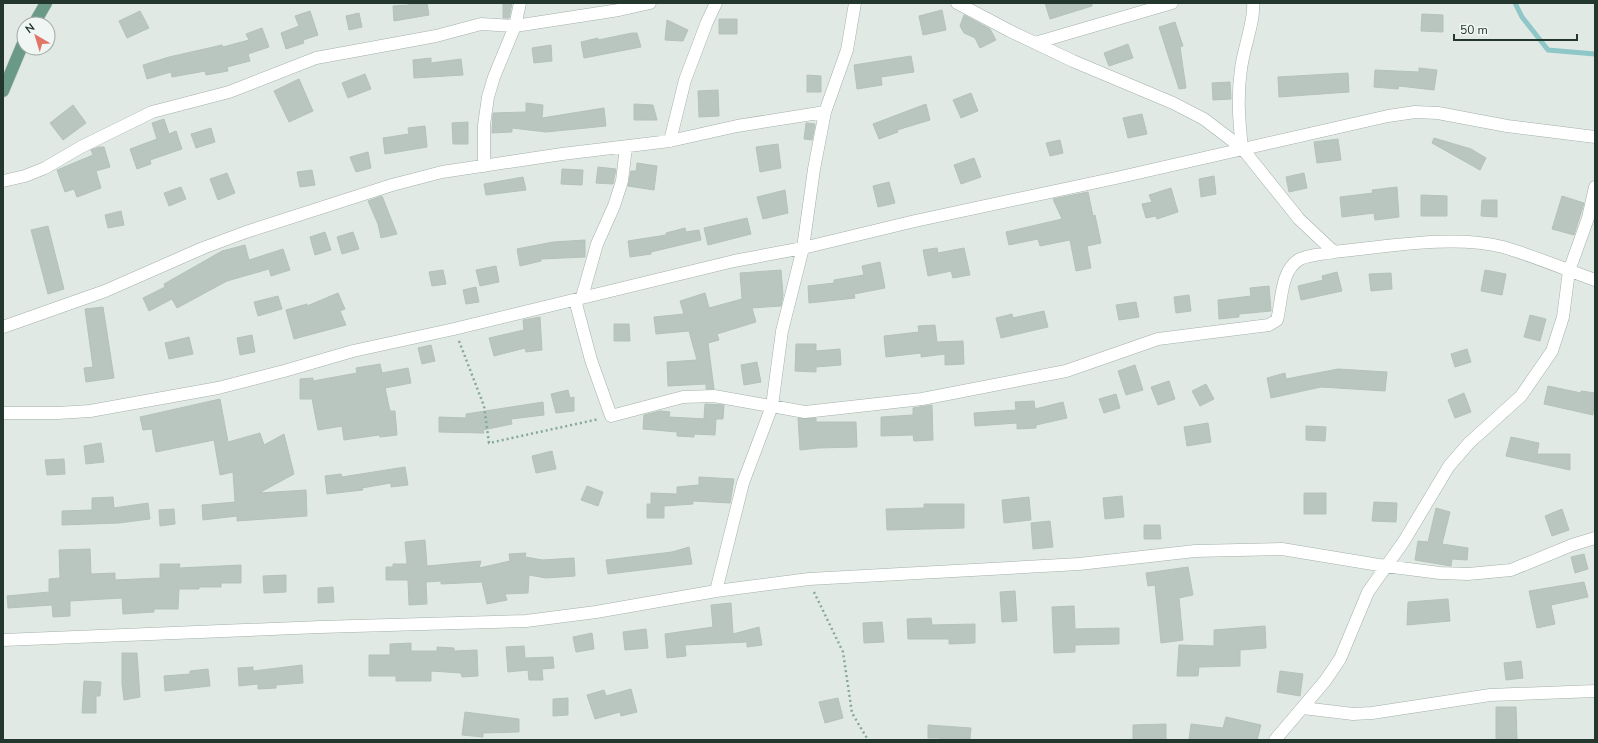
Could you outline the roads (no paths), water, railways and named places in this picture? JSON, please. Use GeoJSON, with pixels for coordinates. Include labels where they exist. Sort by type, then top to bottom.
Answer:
{"type":"FeatureCollection","features":[{"type":"Feature","properties":{"kind":"main road"},"geometry":{"type":"LineString","coordinates":[[39,16],[46,3]]}},
{"type":"Feature","properties":{"kind":"main road"},"geometry":{"type":"LineString","coordinates":[[3,91],[18,56]]}},
{"type":"Feature","properties":{"kind":"street"},"geometry":{"type":"LineString","coordinates":[[484,166],[484,126],[488,97],[494,77],[516,26],[520,3]]}},
{"type":"Feature","properties":{"kind":"street"},"geometry":{"type":"LineString","coordinates":[[3,181],[25,176],[45,168],[152,112],[229,92],[316,58],[436,36],[481,24],[516,26],[619,10],[650,3]]}},
{"type":"Feature","properties":{"kind":"street"},"geometry":{"type":"LineString","coordinates":[[670,141],[685,80],[707,22],[716,3]]}},
{"type":"Feature","properties":{"kind":"street"},"geometry":{"type":"LineString","coordinates":[[716,591],[743,483],[772,406],[782,331],[803,248],[814,169],[825,112],[847,50],[855,3]]}},
{"type":"Feature","properties":{"kind":"street"},"geometry":{"type":"LineString","coordinates":[[957,3],[1035,43],[1183,108],[1204,120],[1242,148],[1299,219],[1334,252]]}},
{"type":"Feature","properties":{"kind":"street"},"geometry":{"type":"LineString","coordinates":[[1035,43],[1172,3]]}},
{"type":"Feature","properties":{"kind":"street"},"geometry":{"type":"LineString","coordinates":[[1242,148],[1237,108],[1240,70],[1251,22],[1253,3]]}},
{"type":"Feature","properties":{"kind":"street"},"geometry":{"type":"LineString","coordinates":[[3,327],[105,291],[203,248],[246,232],[392,185],[442,172],[562,154],[670,141],[737,126],[825,112]]}},
{"type":"Feature","properties":{"kind":"street"},"geometry":{"type":"LineString","coordinates":[[3,413],[58,413],[122,406],[218,388],[284,371],[353,350],[454,329],[734,260],[803,248],[914,221],[1116,178],[1242,148],[1388,116],[1415,112],[1438,113],[1507,126],[1595,137]]}},
{"type":"Feature","properties":{"kind":"street"},"geometry":{"type":"LineString","coordinates":[[626,147],[622,181],[616,200],[594,250],[578,299],[591,360],[611,416],[683,397],[714,396],[805,412],[922,399],[1066,371],[1158,339],[1269,325],[1277,320],[1282,285],[1291,269],[1299,260],[1334,252],[1406,244],[1450,242],[1474,243],[1502,247],[1595,280]]}},
{"type":"Feature","properties":{"kind":"street"},"geometry":{"type":"LineString","coordinates":[[1275,740],[1326,681],[1340,659],[1368,592],[1404,541],[1449,466],[1469,443],[1521,396],[1538,374],[1552,351],[1563,317],[1569,271],[1588,218],[1595,187]]}},
{"type":"Feature","properties":{"kind":"street"},"geometry":{"type":"LineString","coordinates":[[3,640],[320,627],[526,621],[596,612],[716,591],[809,579],[1079,564],[1196,551],[1282,549],[1385,566],[1440,573],[1468,574],[1497,572],[1522,566],[1572,545],[1595,538]]}},
{"type":"Feature","properties":{"kind":"street"},"geometry":{"type":"LineString","coordinates":[[1303,708],[1353,714],[1372,713],[1490,695],[1595,691]]}},
{"type":"Feature","properties":{"kind":"waterway"},"geometry":{"type":"LineString","coordinates":[[1515,3],[1522,17],[1548,50],[1595,54]]}}]}
